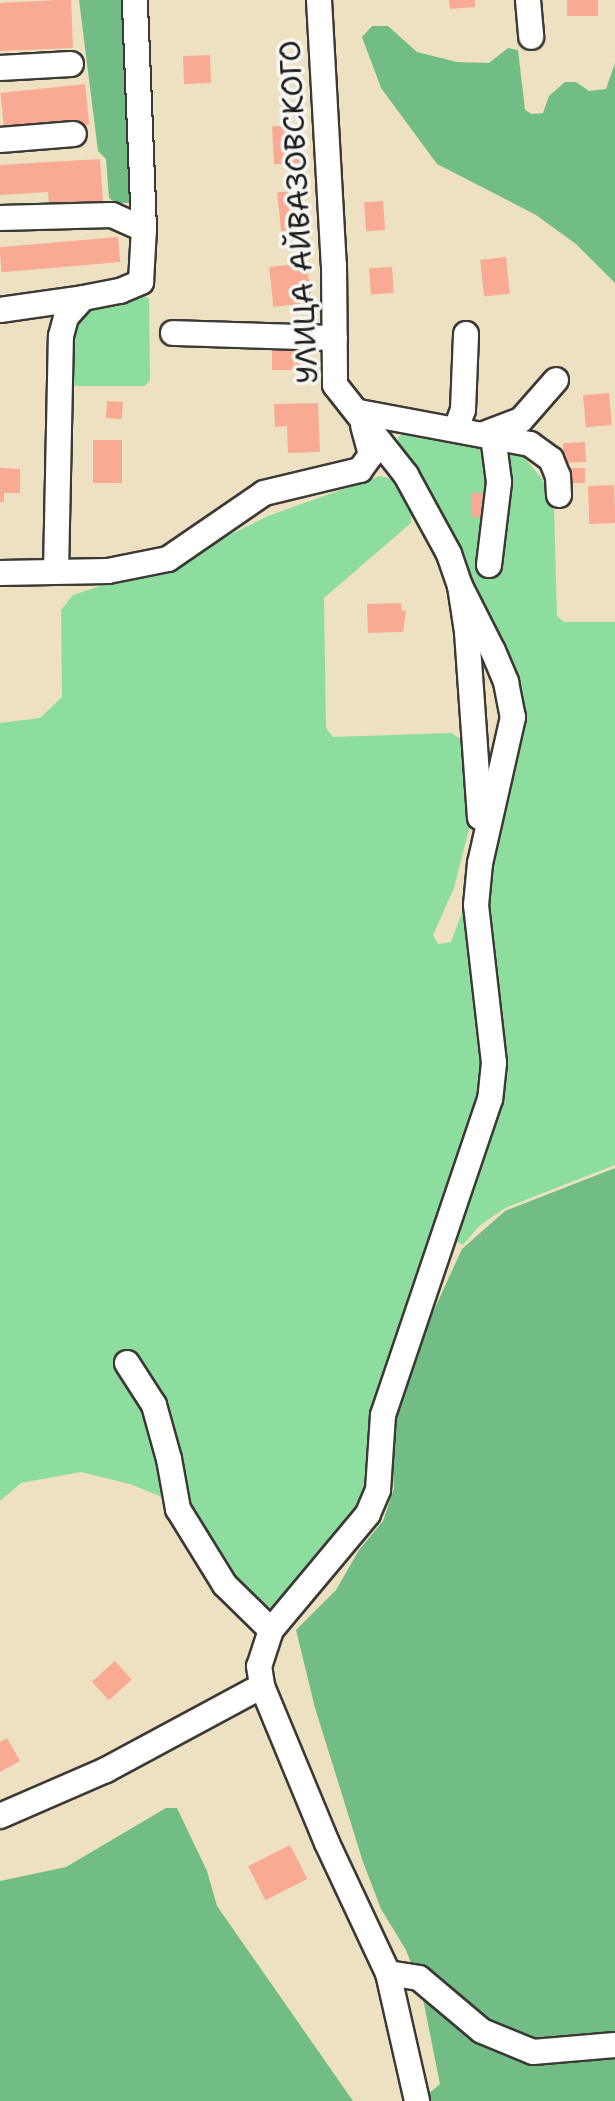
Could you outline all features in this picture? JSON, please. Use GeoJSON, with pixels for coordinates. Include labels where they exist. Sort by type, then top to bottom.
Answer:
{"type":"FeatureCollection","features":[{"type":"Feature","properties":{"kind":"street"},"geometry":{"type":"LineString","coordinates":[[0,310],[120,291],[141,282],[144,229],[135,0]]}},
{"type":"Feature","properties":{"kind":"street","name":"УЛИЦА АЙВАЗОВСКОГО"},"geometry":{"type":"LineString","coordinates":[[319,0],[335,385],[338,393],[359,412],[406,475],[449,554],[460,586]]}},
{"type":"Feature","properties":{"kind":"street"},"geometry":{"type":"LineString","coordinates":[[528,0],[531,37]]}},
{"type":"Feature","properties":{"kind":"street"},"geometry":{"type":"LineString","coordinates":[[0,68],[71,64]]}},
{"type":"Feature","properties":{"kind":"street"},"geometry":{"type":"LineString","coordinates":[[0,140],[74,134]]}},
{"type":"Feature","properties":{"kind":"street"},"geometry":{"type":"LineString","coordinates":[[0,218],[112,215],[144,229]]}},
{"type":"Feature","properties":{"kind":"street"},"geometry":{"type":"LineString","coordinates":[[56,571],[61,336],[66,317],[83,298]]}},
{"type":"Feature","properties":{"kind":"street"},"geometry":{"type":"LineString","coordinates":[[173,333],[335,338]]}},
{"type":"Feature","properties":{"kind":"street"},"geometry":{"type":"LineString","coordinates":[[456,429],[463,410],[466,334]]}},
{"type":"Feature","properties":{"kind":"street"},"geometry":{"type":"LineString","coordinates":[[489,435],[521,420],[556,380]]}},
{"type":"Feature","properties":{"kind":"street"},"geometry":{"type":"LineString","coordinates":[[0,573],[121,570],[168,559],[264,493],[360,470],[371,455],[359,412],[530,444],[551,459],[558,476],[559,495]]}},
{"type":"Feature","properties":{"kind":"street"},"geometry":{"type":"LineString","coordinates":[[489,435],[499,482],[489,565]]}},
{"type":"Feature","properties":{"kind":"street"},"geometry":{"type":"LineString","coordinates":[[417,2101],[388,1973],[327,1843],[262,1686],[259,1666],[271,1630],[368,1514],[378,1490],[383,1415],[490,1099],[494,1063],[476,905],[480,863],[478,761],[460,586]]}},
{"type":"Feature","properties":{"kind":"street"},"geometry":{"type":"LineString","coordinates":[[460,586],[506,682],[513,717],[480,863]]}},
{"type":"Feature","properties":{"kind":"street"},"geometry":{"type":"LineString","coordinates":[[127,1363],[154,1405],[169,1459],[178,1509],[225,1585],[271,1630]]}},
{"type":"Feature","properties":{"kind":"street"},"geometry":{"type":"LineString","coordinates":[[0,1816],[106,1770],[262,1686]]}},
{"type":"Feature","properties":{"kind":"street"},"geometry":{"type":"LineString","coordinates":[[388,1973],[405,1973],[419,1978],[482,2031],[533,2052],[615,2045]]}},
{"type":"Feature","properties":{"kind":"green space"},"geometry":{"type":"Polygon","coordinates":[[[79,0],[127,0],[137,197],[130,203],[116,203],[109,198],[106,159],[98,151],[79,0]]]}},
{"type":"Feature","properties":{"kind":"green space"},"geometry":{"type":"Polygon","coordinates":[[[372,26],[388,26],[417,52],[457,62],[489,63],[508,48],[518,50],[525,110],[532,114],[543,113],[549,96],[565,82],[576,82],[589,91],[606,89],[615,63],[615,283],[576,244],[536,215],[437,164],[381,88],[362,37],[372,26]]]}},
{"type":"Feature","properties":{"kind":"green space"},"geometry":{"type":"Polygon","coordinates":[[[139,292],[149,299],[150,380],[145,386],[75,386],[70,381],[70,329],[89,304],[139,292]]]}},
{"type":"Feature","properties":{"kind":"green space"},"geometry":{"type":"Polygon","coordinates":[[[405,433],[522,455],[543,480],[554,507],[557,616],[564,622],[615,622],[615,1165],[505,1208],[479,1226],[463,1245],[454,1240],[496,1101],[485,904],[499,808],[520,718],[413,465],[398,446],[398,437],[405,433]]]}},
{"type":"Feature","properties":{"kind":"green space"},"geometry":{"type":"Polygon","coordinates":[[[380,476],[392,479],[412,511],[411,523],[324,598],[326,728],[333,737],[452,733],[466,743],[473,813],[454,888],[433,935],[438,944],[451,942],[464,907],[489,1064],[375,1490],[280,1607],[265,1608],[229,1574],[187,1506],[133,1354],[123,1351],[117,1358],[144,1408],[162,1465],[162,1497],[130,1484],[81,1472],[21,1483],[0,1501],[0,723],[40,718],[62,697],[61,610],[73,595],[177,561],[268,516],[380,476]]]}},
{"type":"Feature","properties":{"kind":"green space"},"geometry":{"type":"Polygon","coordinates":[[[615,1168],[615,2037],[523,2055],[527,2063],[615,2057],[615,2101],[420,2101],[440,2084],[421,1989],[406,1950],[381,1909],[363,1862],[315,1708],[296,1630],[336,1590],[359,1550],[383,1521],[394,1488],[391,1456],[395,1415],[412,1358],[462,1249],[505,1211],[615,1168]]]}},
{"type":"Feature","properties":{"kind":"green space"},"geometry":{"type":"Polygon","coordinates":[[[166,1808],[177,1808],[207,1871],[217,1906],[353,2101],[0,2101],[0,1881],[66,1867],[166,1808]]]}},
{"type":"Feature","properties":{"kind":"building"},"geometry":{"type":"Polygon","coordinates":[[[71,0],[73,48],[0,51],[0,3],[71,0]]]}},
{"type":"Feature","properties":{"kind":"building"},"geometry":{"type":"Polygon","coordinates":[[[449,0],[475,0],[475,7],[450,9],[449,0]]]}},
{"type":"Feature","properties":{"kind":"building"},"geometry":{"type":"Polygon","coordinates":[[[567,0],[598,0],[598,16],[567,16],[567,0]]]}},
{"type":"Feature","properties":{"kind":"building"},"geometry":{"type":"Polygon","coordinates":[[[210,55],[211,83],[184,84],[183,56],[210,55]]]}},
{"type":"Feature","properties":{"kind":"building"},"geometry":{"type":"Polygon","coordinates":[[[85,84],[89,125],[5,134],[0,93],[85,84]]]}},
{"type":"Feature","properties":{"kind":"building"},"geometry":{"type":"Polygon","coordinates":[[[299,125],[301,163],[274,164],[272,126],[299,125]]]}},
{"type":"Feature","properties":{"kind":"building"},"geometry":{"type":"Polygon","coordinates":[[[100,159],[103,202],[49,205],[48,192],[0,195],[0,165],[100,159]]]}},
{"type":"Feature","properties":{"kind":"building"},"geometry":{"type":"Polygon","coordinates":[[[301,190],[305,229],[281,231],[277,193],[301,190]]]}},
{"type":"Feature","properties":{"kind":"building"},"geometry":{"type":"Polygon","coordinates":[[[383,201],[385,230],[366,231],[364,202],[383,201]]]}},
{"type":"Feature","properties":{"kind":"building"},"geometry":{"type":"Polygon","coordinates":[[[118,237],[120,262],[2,272],[0,247],[118,237]]]}},
{"type":"Feature","properties":{"kind":"building"},"geometry":{"type":"Polygon","coordinates":[[[506,257],[510,294],[484,297],[480,260],[506,257]]]}},
{"type":"Feature","properties":{"kind":"building"},"geometry":{"type":"Polygon","coordinates":[[[307,263],[311,303],[273,307],[269,267],[307,263]]]}},
{"type":"Feature","properties":{"kind":"building"},"geometry":{"type":"Polygon","coordinates":[[[392,267],[394,293],[371,295],[369,269],[392,267]]]}},
{"type":"Feature","properties":{"kind":"building"},"geometry":{"type":"Polygon","coordinates":[[[272,345],[309,345],[309,370],[272,370],[272,345]]]}},
{"type":"Feature","properties":{"kind":"building"},"geometry":{"type":"Polygon","coordinates":[[[609,393],[612,425],[586,427],[583,395],[609,393]]]}},
{"type":"Feature","properties":{"kind":"building"},"geometry":{"type":"Polygon","coordinates":[[[107,401],[123,402],[122,419],[106,418],[107,401]]]}},
{"type":"Feature","properties":{"kind":"building"},"geometry":{"type":"Polygon","coordinates":[[[318,403],[320,452],[288,453],[287,426],[275,427],[274,404],[318,403]]]}},
{"type":"Feature","properties":{"kind":"building"},"geometry":{"type":"Polygon","coordinates":[[[93,440],[122,440],[122,483],[93,483],[93,440]]]}},
{"type":"Feature","properties":{"kind":"building"},"geometry":{"type":"Polygon","coordinates":[[[585,442],[586,462],[564,463],[563,443],[585,442]]]}},
{"type":"Feature","properties":{"kind":"building"},"geometry":{"type":"Polygon","coordinates":[[[0,468],[20,469],[20,493],[4,493],[4,502],[0,502],[0,468]]]}},
{"type":"Feature","properties":{"kind":"building"},"geometry":{"type":"Polygon","coordinates":[[[564,468],[585,468],[585,483],[564,483],[564,468]]]}},
{"type":"Feature","properties":{"kind":"building"},"geometry":{"type":"Polygon","coordinates":[[[614,485],[615,523],[589,524],[588,486],[614,485]]]}},
{"type":"Feature","properties":{"kind":"building"},"geometry":{"type":"Polygon","coordinates":[[[472,493],[492,493],[492,517],[472,517],[472,493]]]}},
{"type":"Feature","properties":{"kind":"building"},"geometry":{"type":"Polygon","coordinates":[[[401,603],[402,611],[406,610],[403,632],[368,633],[367,604],[401,603]]]}},
{"type":"Feature","properties":{"kind":"building"},"geometry":{"type":"Polygon","coordinates":[[[115,1661],[132,1680],[109,1700],[92,1682],[115,1661]]]}},
{"type":"Feature","properties":{"kind":"building"},"geometry":{"type":"Polygon","coordinates":[[[7,1738],[20,1761],[0,1772],[0,1742],[7,1738]]]}},
{"type":"Feature","properties":{"kind":"building"},"geometry":{"type":"Polygon","coordinates":[[[290,1845],[307,1879],[265,1900],[248,1866],[290,1845]]]}}]}
